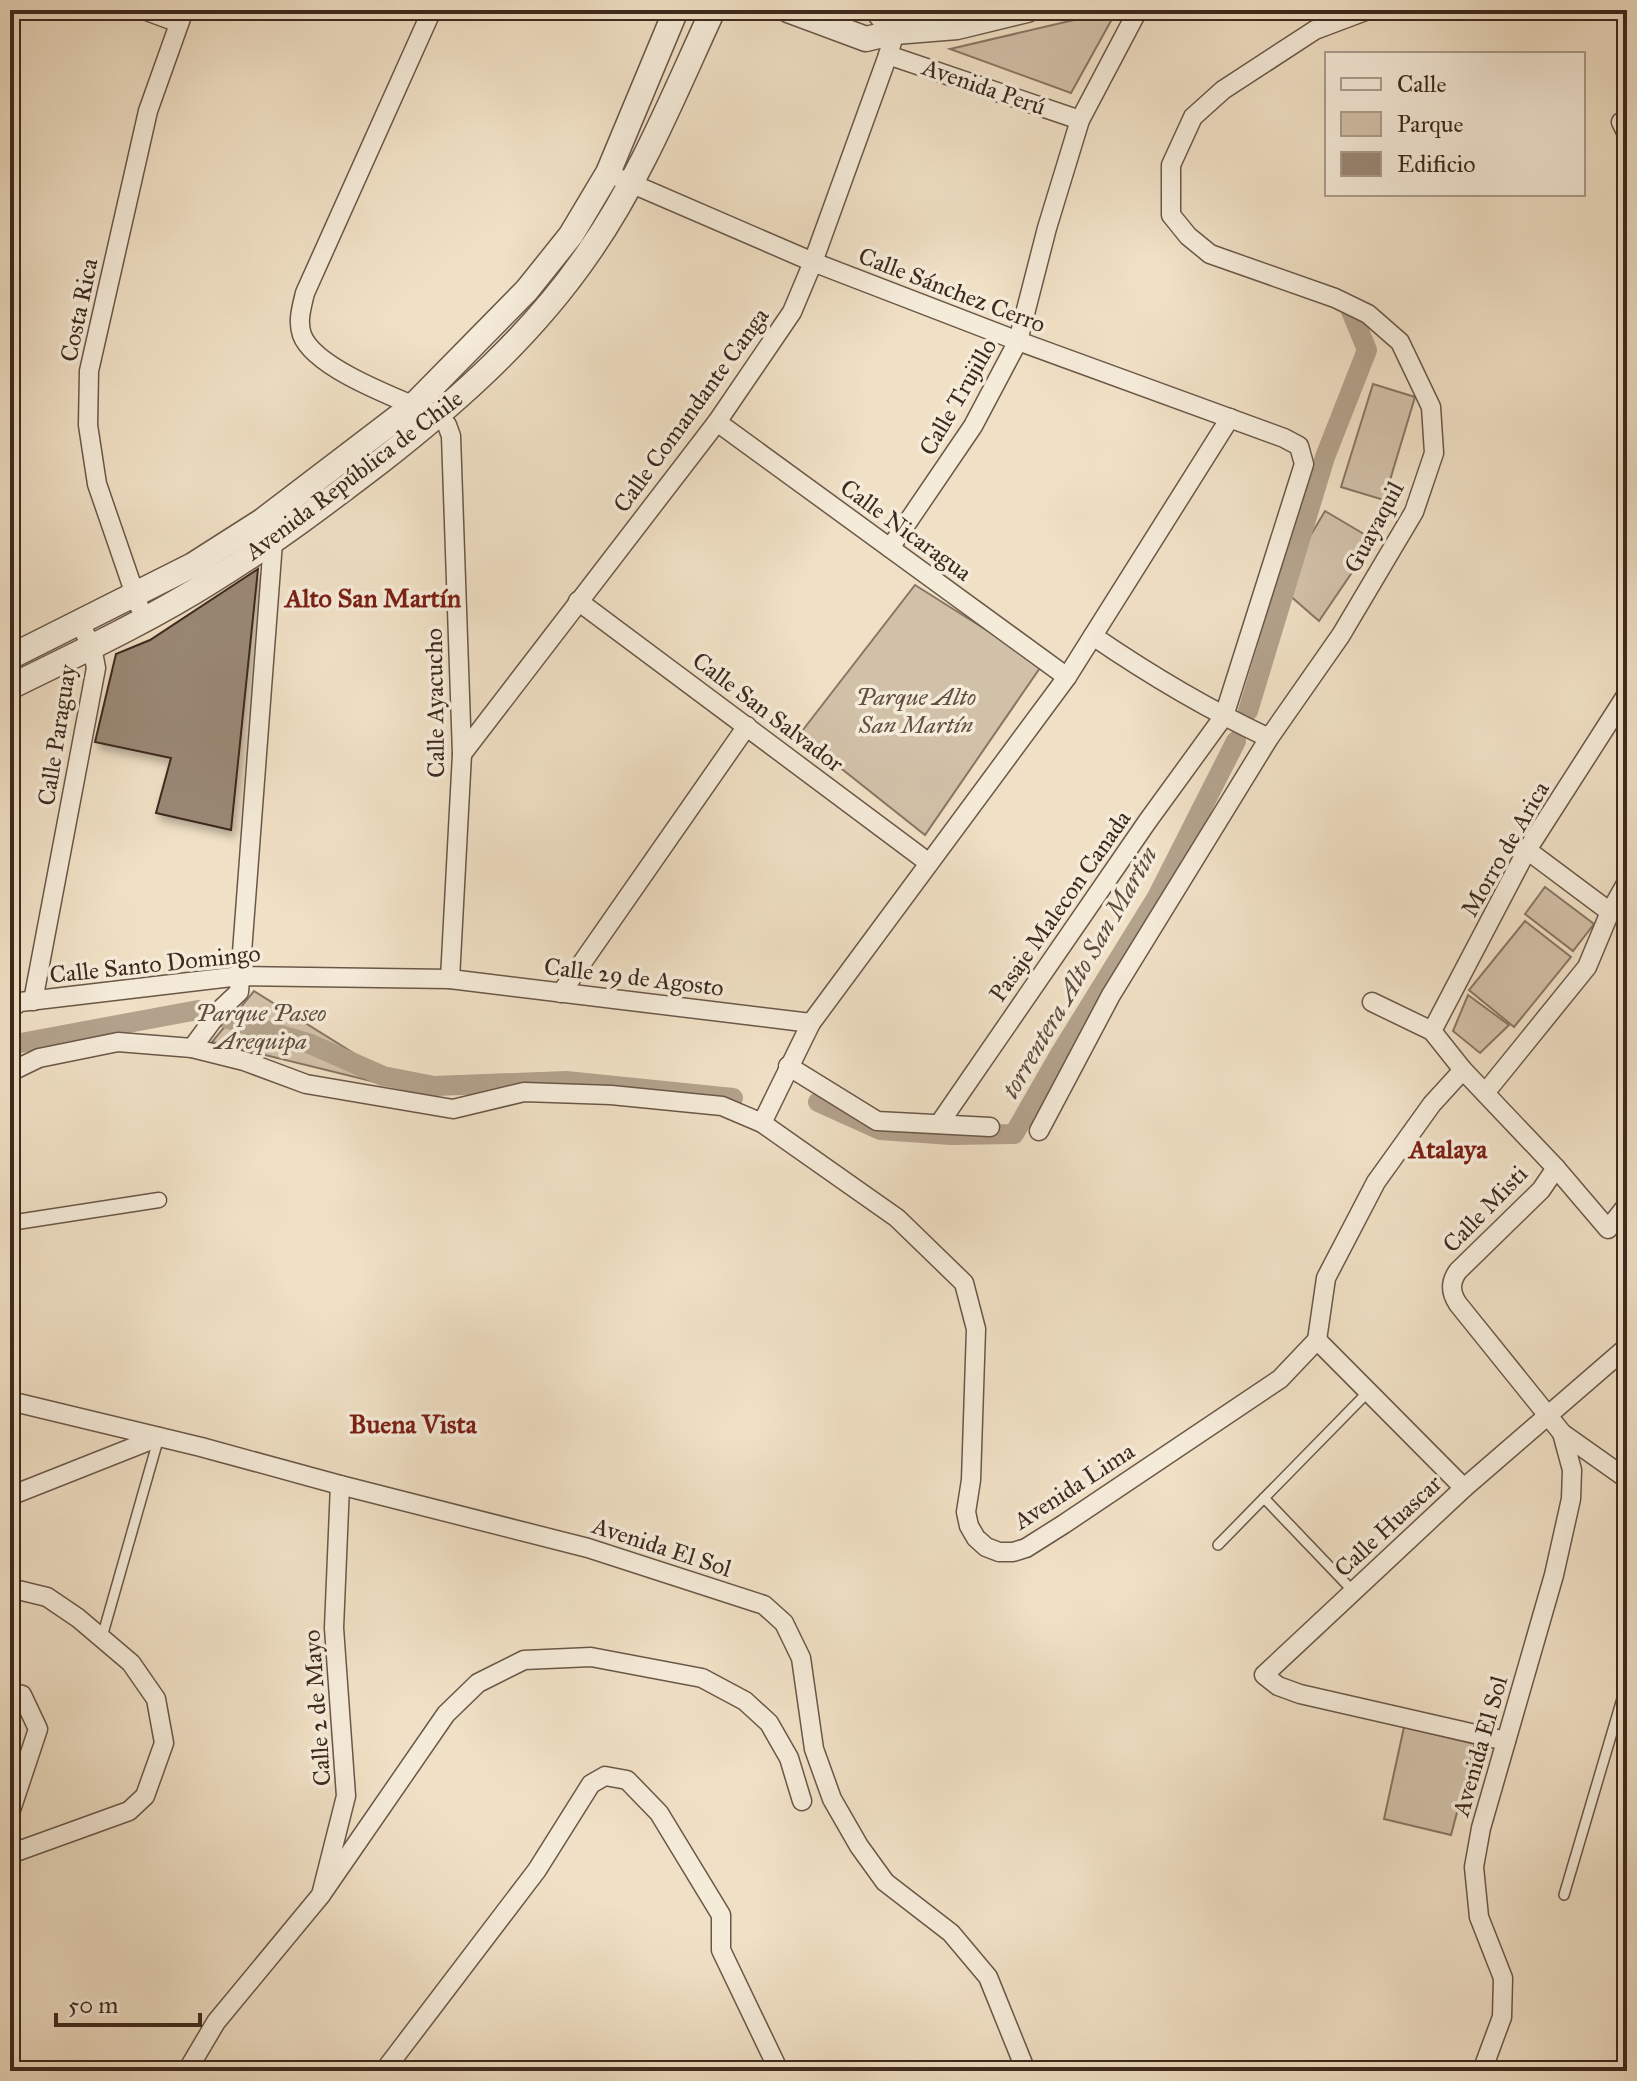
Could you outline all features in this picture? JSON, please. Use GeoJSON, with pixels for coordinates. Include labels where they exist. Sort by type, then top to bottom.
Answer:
{"type":"FeatureCollection","features":[{"type":"Feature","properties":{"kind":"street"},"geometry":{"type":"LineString","coordinates":[[144,10],[181,16]]}},
{"type":"Feature","properties":{"kind":"street"},"geometry":{"type":"LineString","coordinates":[[432,10],[305,293],[300,316],[302,337],[319,356],[340,372],[438,416]]}},
{"type":"Feature","properties":{"kind":"street","name":"Avenida República de Chile"},"geometry":{"type":"LineString","coordinates":[[10,657],[267,531],[414,405],[527,290],[571,235],[608,173],[676,10]]}},
{"type":"Feature","properties":{"kind":"street","name":"Avenida República de Chile"},"geometry":{"type":"LineString","coordinates":[[10,687],[144,620],[267,531],[438,416],[502,356],[548,306],[589,253],[633,183],[713,10]]}},
{"type":"Feature","properties":{"kind":"street","name":"Avenida Perú"},"geometry":{"type":"LineString","coordinates":[[788,10],[866,39],[895,32],[1080,120]]}},
{"type":"Feature","properties":{"kind":"street"},"geometry":{"type":"LineString","coordinates":[[877,10],[895,32],[957,27],[1027,10]]}},
{"type":"Feature","properties":{"kind":"street","name":"Calle Trujillo"},"geometry":{"type":"LineString","coordinates":[[890,548],[973,426],[1018,341],[1047,228],[1080,120],[1138,10]]}},
{"type":"Feature","properties":{"kind":"street","name":"Guayaquil"},"geometry":{"type":"LineString","coordinates":[[1039,1131],[1111,995],[1269,738],[1341,635],[1414,512],[1434,453],[1431,407],[1400,342],[1368,314],[1335,298],[1210,254],[1188,236],[1171,215],[1171,165],[1193,117],[1223,90],[1315,30],[1357,12]]}},
{"type":"Feature","properties":{"kind":"street","name":"Costa Rica"},"geometry":{"type":"LineString","coordinates":[[144,620],[97,484],[88,425],[89,371],[148,111],[181,16]]}},
{"type":"Feature","properties":{"kind":"street","name":"Calle Comandante Canga"},"geometry":{"type":"LineString","coordinates":[[462,754],[717,422],[792,312],[813,262],[895,32]]}},
{"type":"Feature","properties":{"kind":"street","name":"Calle Sánchez Cerro"},"geometry":{"type":"LineString","coordinates":[[608,173],[813,262],[1284,438]]}},
{"type":"Feature","properties":{"kind":"street","name":"Calle Ayacucho"},"geometry":{"type":"LineString","coordinates":[[438,416],[447,425],[451,436],[462,754],[450,979]]}},
{"type":"Feature","properties":{"kind":"street"},"geometry":{"type":"LineString","coordinates":[[10,1072],[39,1058],[118,1042],[192,1048],[244,1061],[306,1084],[453,1109],[524,1092],[611,1095],[722,1106],[762,1123],[811,1023],[1067,677],[1230,418]]}},
{"type":"Feature","properties":{"kind":"street","name":"Calle Nicaragua"},"geometry":{"type":"LineString","coordinates":[[717,422],[1067,677]]}},
{"type":"Feature","properties":{"kind":"street","name":"Pasaje Malecon Canada"},"geometry":{"type":"LineString","coordinates":[[939,1124],[1147,822],[1224,716],[1304,464],[1299,446],[1284,438]]}},
{"type":"Feature","properties":{"kind":"street"},"geometry":{"type":"LineString","coordinates":[[192,1048],[221,1009],[239,992],[267,531]]}},
{"type":"Feature","properties":{"kind":"street","name":"Calle San Salvador"},"geometry":{"type":"LineString","coordinates":[[578,601],[929,863]]}},
{"type":"Feature","properties":{"kind":"street","name":"Calle Paraguay"},"geometry":{"type":"LineString","coordinates":[[33,1001],[96,668],[92,647],[79,622]]}},
{"type":"Feature","properties":{"kind":"street"},"geometry":{"type":"LineString","coordinates":[[1093,636],[1156,679],[1269,738]]}},
{"type":"Feature","properties":{"kind":"street","name":"Morro de Arica"},"geometry":{"type":"LineString","coordinates":[[1432,1031],[1527,850],[1627,695]]}},
{"type":"Feature","properties":{"kind":"street"},"geometry":{"type":"LineString","coordinates":[[561,993],[747,726]]}},
{"type":"Feature","properties":{"kind":"street"},"geometry":{"type":"LineString","coordinates":[[1527,850],[1610,912]]}},
{"type":"Feature","properties":{"kind":"street"},"geometry":{"type":"LineString","coordinates":[[1485,1093],[1587,967],[1610,912],[1627,884]]}},
{"type":"Feature","properties":{"kind":"street","name":"Calle Santo Domingo"},"geometry":{"type":"LineString","coordinates":[[10,1009],[20,1002],[240,976],[450,979]]}},
{"type":"Feature","properties":{"kind":"street","name":"Calle 29 de Agosto"},"geometry":{"type":"LineString","coordinates":[[450,979],[811,1023]]}},
{"type":"Feature","properties":{"kind":"street"},"geometry":{"type":"LineString","coordinates":[[1372,1002],[1432,1031],[1463,1070],[1556,1168],[1608,1229],[1627,1205]]}},
{"type":"Feature","properties":{"kind":"street"},"geometry":{"type":"LineString","coordinates":[[788,1066],[877,1121],[990,1127]]}},
{"type":"Feature","properties":{"kind":"street"},"geometry":{"type":"LineString","coordinates":[[1463,1070],[1432,1104],[1376,1182],[1326,1278],[1317,1340],[1464,1488]]}},
{"type":"Feature","properties":{"kind":"street","name":"Avenida Lima"},"geometry":{"type":"LineString","coordinates":[[762,1123],[897,1218],[964,1283],[976,1329],[971,1480],[966,1512],[969,1526],[986,1547],[999,1552],[1026,1548],[1280,1379],[1317,1340]]}},
{"type":"Feature","properties":{"kind":"street","name":"Calle Misti"},"geometry":{"type":"LineString","coordinates":[[1549,1416],[1458,1304],[1451,1284],[1458,1271],[1541,1190],[1556,1168]]}},
{"type":"Feature","properties":{"kind":"street"},"geometry":{"type":"LineString","coordinates":[[10,1223],[159,1200]]}},
{"type":"Feature","properties":{"kind":"street","name":"Calle Huascar"},"geometry":{"type":"LineString","coordinates":[[1506,1741],[1300,1694],[1278,1686],[1264,1675],[1464,1488],[1627,1347]]}},
{"type":"Feature","properties":{"kind":"street","name":"Avenida El Sol"},"geometry":{"type":"LineString","coordinates":[[10,1401],[588,1548],[764,1605],[784,1623],[801,1658],[814,1749],[832,1799],[885,1882],[951,1933],[988,1977],[1026,2071]]}},
{"type":"Feature","properties":{"kind":"street"},"geometry":{"type":"LineString","coordinates":[[1549,1416],[1562,1433],[1627,1479]]}},
{"type":"Feature","properties":{"kind":"street","name":"Avenida El Sol"},"geometry":{"type":"LineString","coordinates":[[1482,2071],[1502,2017],[1503,1978],[1479,1917],[1474,1867],[1481,1828],[1554,1575],[1571,1499],[1572,1470],[1562,1433]]}},
{"type":"Feature","properties":{"kind":"street"},"geometry":{"type":"LineString","coordinates":[[10,1496],[159,1437]]}},
{"type":"Feature","properties":{"kind":"street","name":"Calle 2 de Mayo"},"geometry":{"type":"LineString","coordinates":[[187,2071],[216,2022],[321,1895],[346,1796],[334,1628],[340,1485]]}},
{"type":"Feature","properties":{"kind":"street"},"geometry":{"type":"LineString","coordinates":[[10,1588],[47,1597],[78,1618],[131,1663],[156,1699],[164,1743],[145,1796],[129,1811],[10,1854]]}},
{"type":"Feature","properties":{"kind":"street"},"geometry":{"type":"LineString","coordinates":[[321,1895],[446,1714],[478,1683],[524,1660],[591,1657],[702,1678],[745,1701],[769,1723],[789,1758],[802,1801]]}},
{"type":"Feature","properties":{"kind":"street"},"geometry":{"type":"LineString","coordinates":[[10,1692],[22,1695],[38,1729],[10,1813]]}},
{"type":"Feature","properties":{"kind":"street"},"geometry":{"type":"LineString","coordinates":[[384,2071],[537,1870],[591,1784],[605,1776],[627,1780],[659,1813],[721,1915],[721,1950],[779,2071]]}},
{"type":"Feature","properties":{"kind":"lane"},"geometry":{"type":"LineString","coordinates":[[1218,1545],[1368,1392]]}},
{"type":"Feature","properties":{"kind":"lane"},"geometry":{"type":"LineString","coordinates":[[102,1638],[159,1437]]}},
{"type":"Feature","properties":{"kind":"lane"},"geometry":{"type":"LineString","coordinates":[[1264,1498],[1353,1591]]}},
{"type":"Feature","properties":{"kind":"lane"},"geometry":{"type":"LineString","coordinates":[[1564,1895],[1627,1682]]}},
{"type":"Feature","properties":{"kind":"green space"},"geometry":{"type":"Polygon","coordinates":[[[1117,10],[1071,93],[950,49],[1117,10]]]}},
{"type":"Feature","properties":{"kind":"green space"},"geometry":{"type":"Polygon","coordinates":[[[1373,384],[1415,397],[1384,500],[1341,487],[1373,384]]]}},
{"type":"Feature","properties":{"kind":"green space"},"geometry":{"type":"Polygon","coordinates":[[[1325,511],[1374,540],[1319,621],[1280,587],[1325,511]]]}},
{"type":"Feature","properties":{"kind":"green space","name":"Parque Alto San Martín"},"geometry":{"type":"Polygon","coordinates":[[[915,585],[1042,665],[925,835],[799,735],[915,585]]]}},
{"type":"Feature","properties":{"kind":"green space"},"geometry":{"type":"Polygon","coordinates":[[[1545,887],[1594,924],[1573,951],[1525,914],[1545,887]]]}},
{"type":"Feature","properties":{"kind":"green space"},"geometry":{"type":"Polygon","coordinates":[[[1525,921],[1571,957],[1514,1027],[1469,990],[1525,921]]]}},
{"type":"Feature","properties":{"kind":"green space","name":"Parque Paseo Arequipa"},"geometry":{"type":"Polygon","coordinates":[[[254,991],[416,1092],[212,1042],[254,991]]]}},
{"type":"Feature","properties":{"kind":"green space"},"geometry":{"type":"Polygon","coordinates":[[[1468,995],[1509,1025],[1480,1053],[1453,1031],[1468,995]]]}},
{"type":"Feature","properties":{"kind":"green space"},"geometry":{"type":"Polygon","coordinates":[[[1404,1727],[1475,1744],[1451,1835],[1384,1819],[1404,1727]]]}},
{"type":"Feature","properties":{"kind":"building"},"geometry":{"type":"Polygon","coordinates":[[[258,569],[231,830],[156,813],[171,758],[95,742],[116,654],[150,640],[258,569]]]}},
{"type":"Feature","properties":{"kind":"waterway","name":"torrentera Alto San Martin"},"geometry":{"type":"LineString","coordinates":[[1248,711],[1325,457],[1367,350],[1349,306]]}},
{"type":"Feature","properties":{"kind":"waterway","name":"torrentera Alto San Martin"},"geometry":{"type":"LineString","coordinates":[[818,1102],[880,1130],[951,1135],[1014,1134],[1157,897],[1236,741]]}},
{"type":"Feature","properties":{"kind":"waterway","name":"torrentera Alto San Martin"},"geometry":{"type":"LineString","coordinates":[[10,1045],[198,1010],[308,1043],[383,1076],[434,1086],[566,1081],[733,1098]]}},
{"type":"Feature","properties":{"kind":"district","name":"Alto San Martín"},"geometry":{"type":"Point","coordinates":[373,598]}},
{"type":"Feature","properties":{"kind":"district","name":"Atalaya"},"geometry":{"type":"Point","coordinates":[1448,1149]}},
{"type":"Feature","properties":{"kind":"district","name":"Buena Vista"},"geometry":{"type":"Point","coordinates":[413,1424]}}]}
